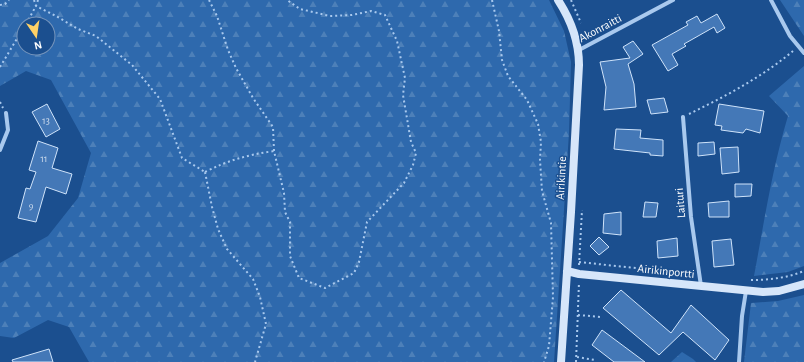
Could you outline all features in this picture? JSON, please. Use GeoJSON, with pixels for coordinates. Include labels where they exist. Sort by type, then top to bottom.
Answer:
{"type":"FeatureCollection","features":[{"type":"Feature","properties":{"kind":"street","name":"Airikintie"},"geometry":{"type":"LineString","coordinates":[[558,0],[572,27],[579,50],[572,197],[561,362]]}},
{"type":"Feature","properties":{"kind":"street","name":"Akonraitti"},"geometry":{"type":"LineString","coordinates":[[579,50],[673,0]]}},
{"type":"Feature","properties":{"kind":"street"},"geometry":{"type":"LineString","coordinates":[[771,0],[790,36],[804,53]]}},
{"type":"Feature","properties":{"kind":"street"},"geometry":{"type":"LineString","coordinates":[[0,150],[8,130],[6,113]]}},
{"type":"Feature","properties":{"kind":"street","name":"Laituri"},"geometry":{"type":"LineString","coordinates":[[683,117],[691,217],[701,286]]}},
{"type":"Feature","properties":{"kind":"street","name":"Airikinportti"},"geometry":{"type":"LineString","coordinates":[[567,271],[579,274],[764,292],[779,291],[804,284]]}},
{"type":"Feature","properties":{"kind":"street"},"geometry":{"type":"LineString","coordinates":[[739,362],[742,316],[746,291]]}},
{"type":"Feature","properties":{"kind":"path"},"geometry":{"type":"LineString","coordinates":[[0,5],[5,4],[9,0]]}},
{"type":"Feature","properties":{"kind":"path"},"geometry":{"type":"LineString","coordinates":[[34,0],[36,6],[78,29],[96,36],[132,65],[160,98],[182,158],[205,172],[218,229],[227,249],[254,279],[266,324],[255,362]]}},
{"type":"Feature","properties":{"kind":"path"},"geometry":{"type":"LineString","coordinates":[[30,16],[38,0]]}},
{"type":"Feature","properties":{"kind":"path"},"geometry":{"type":"LineString","coordinates":[[208,0],[217,16],[228,50],[236,68],[252,98],[273,128],[274,151],[284,193],[285,212],[290,222],[290,256],[299,278],[325,288],[354,273],[359,262],[367,222],[404,183],[413,165],[416,153],[411,142],[403,95],[405,78],[397,41],[385,15],[371,11],[352,15],[330,16],[300,9],[287,0]]}},
{"type":"Feature","properties":{"kind":"path"},"geometry":{"type":"LineString","coordinates":[[492,0],[499,31],[502,60],[508,76],[527,100],[538,124],[541,142],[540,160],[542,191],[551,223],[552,297],[549,346],[544,362]]}},
{"type":"Feature","properties":{"kind":"path"},"geometry":{"type":"LineString","coordinates":[[0,67],[16,40]]}},
{"type":"Feature","properties":{"kind":"path"},"geometry":{"type":"LineString","coordinates":[[683,117],[714,102],[772,68],[799,47]]}},
{"type":"Feature","properties":{"kind":"path"},"geometry":{"type":"LineString","coordinates":[[205,172],[221,164],[249,154],[274,151]]}},
{"type":"Feature","properties":{"kind":"path"},"geometry":{"type":"LineString","coordinates":[[578,315],[601,316]]}},
{"type":"Feature","properties":{"kind":"path"},"geometry":{"type":"LineString","coordinates":[[576,357],[595,360]]}},
{"type":"Feature","properties":{"kind":"green space"},"geometry":{"type":"Polygon","coordinates":[[[0,0],[549,0],[564,31],[571,62],[569,133],[554,362],[89,362],[69,327],[48,320],[14,338],[0,336],[0,263],[48,236],[78,198],[91,153],[51,80],[26,71],[0,86],[0,0]]]}},
{"type":"Feature","properties":{"kind":"green space"},"geometry":{"type":"Polygon","coordinates":[[[780,0],[804,0],[804,36],[780,0]]]}},
{"type":"Feature","properties":{"kind":"green space"},"geometry":{"type":"Polygon","coordinates":[[[804,66],[804,266],[788,272],[754,276],[773,176],[788,116],[769,96],[804,66]]]}},
{"type":"Feature","properties":{"kind":"green space"},"geometry":{"type":"Polygon","coordinates":[[[804,295],[804,362],[744,362],[751,303],[778,301],[804,295]]]}},
{"type":"Feature","properties":{"kind":"green space"},"geometry":{"type":"Polygon","coordinates":[[[682,352],[693,359],[696,362],[671,362],[682,352]]]}},
{"type":"Feature","properties":{"kind":"building"},"geometry":{"type":"Polygon","coordinates":[[[717,14],[725,28],[717,33],[714,27],[684,44],[686,46],[672,54],[678,65],[668,71],[652,45],[688,25],[686,22],[697,16],[701,23],[717,14]]]}},
{"type":"Feature","properties":{"kind":"building"},"geometry":{"type":"Polygon","coordinates":[[[633,41],[643,54],[628,64],[634,84],[636,107],[604,110],[606,87],[600,62],[630,58],[623,47],[633,41]]]}},
{"type":"Feature","properties":{"kind":"building"},"geometry":{"type":"Polygon","coordinates":[[[664,98],[668,112],[651,114],[647,100],[664,98]]]}},
{"type":"Feature","properties":{"kind":"building"},"geometry":{"type":"Polygon","coordinates":[[[47,104],[60,129],[46,137],[32,112],[47,104]]]}},
{"type":"Feature","properties":{"kind":"building"},"geometry":{"type":"Polygon","coordinates":[[[719,104],[764,111],[760,133],[746,129],[743,133],[721,130],[722,126],[715,125],[719,104]]]}},
{"type":"Feature","properties":{"kind":"building"},"geometry":{"type":"Polygon","coordinates":[[[616,129],[641,130],[640,138],[663,140],[663,156],[614,149],[616,129]]]}},
{"type":"Feature","properties":{"kind":"building"},"geometry":{"type":"Polygon","coordinates":[[[38,141],[58,148],[52,168],[72,174],[66,194],[46,187],[36,222],[18,218],[26,188],[30,189],[36,172],[29,170],[38,141]]]}},
{"type":"Feature","properties":{"kind":"building"},"geometry":{"type":"Polygon","coordinates":[[[714,142],[715,154],[698,156],[698,143],[714,142]]]}},
{"type":"Feature","properties":{"kind":"building"},"geometry":{"type":"Polygon","coordinates":[[[738,147],[739,172],[722,174],[720,148],[738,147]]]}},
{"type":"Feature","properties":{"kind":"building"},"geometry":{"type":"Polygon","coordinates":[[[735,184],[752,184],[751,196],[735,197],[735,184]]]}},
{"type":"Feature","properties":{"kind":"building"},"geometry":{"type":"Polygon","coordinates":[[[729,201],[729,217],[709,217],[708,203],[729,201]]]}},
{"type":"Feature","properties":{"kind":"building"},"geometry":{"type":"Polygon","coordinates":[[[645,202],[658,203],[656,217],[643,217],[645,202]]]}},
{"type":"Feature","properties":{"kind":"building"},"geometry":{"type":"Polygon","coordinates":[[[621,212],[621,235],[603,233],[604,214],[621,212]]]}},
{"type":"Feature","properties":{"kind":"building"},"geometry":{"type":"Polygon","coordinates":[[[599,237],[609,247],[599,255],[590,246],[599,237]]]}},
{"type":"Feature","properties":{"kind":"building"},"geometry":{"type":"Polygon","coordinates":[[[677,238],[678,256],[658,258],[657,241],[677,238]]]}},
{"type":"Feature","properties":{"kind":"building"},"geometry":{"type":"Polygon","coordinates":[[[731,239],[734,265],[714,267],[712,241],[731,239]]]}},
{"type":"Feature","properties":{"kind":"building"},"geometry":{"type":"Polygon","coordinates":[[[621,290],[671,333],[691,305],[729,340],[715,360],[683,332],[659,355],[603,308],[621,290]]]}},
{"type":"Feature","properties":{"kind":"building"},"geometry":{"type":"Polygon","coordinates":[[[602,330],[645,362],[614,362],[592,345],[602,330]]]}},
{"type":"Feature","properties":{"kind":"building"},"geometry":{"type":"Polygon","coordinates":[[[49,349],[53,362],[13,362],[12,360],[49,349]]]}}]}
